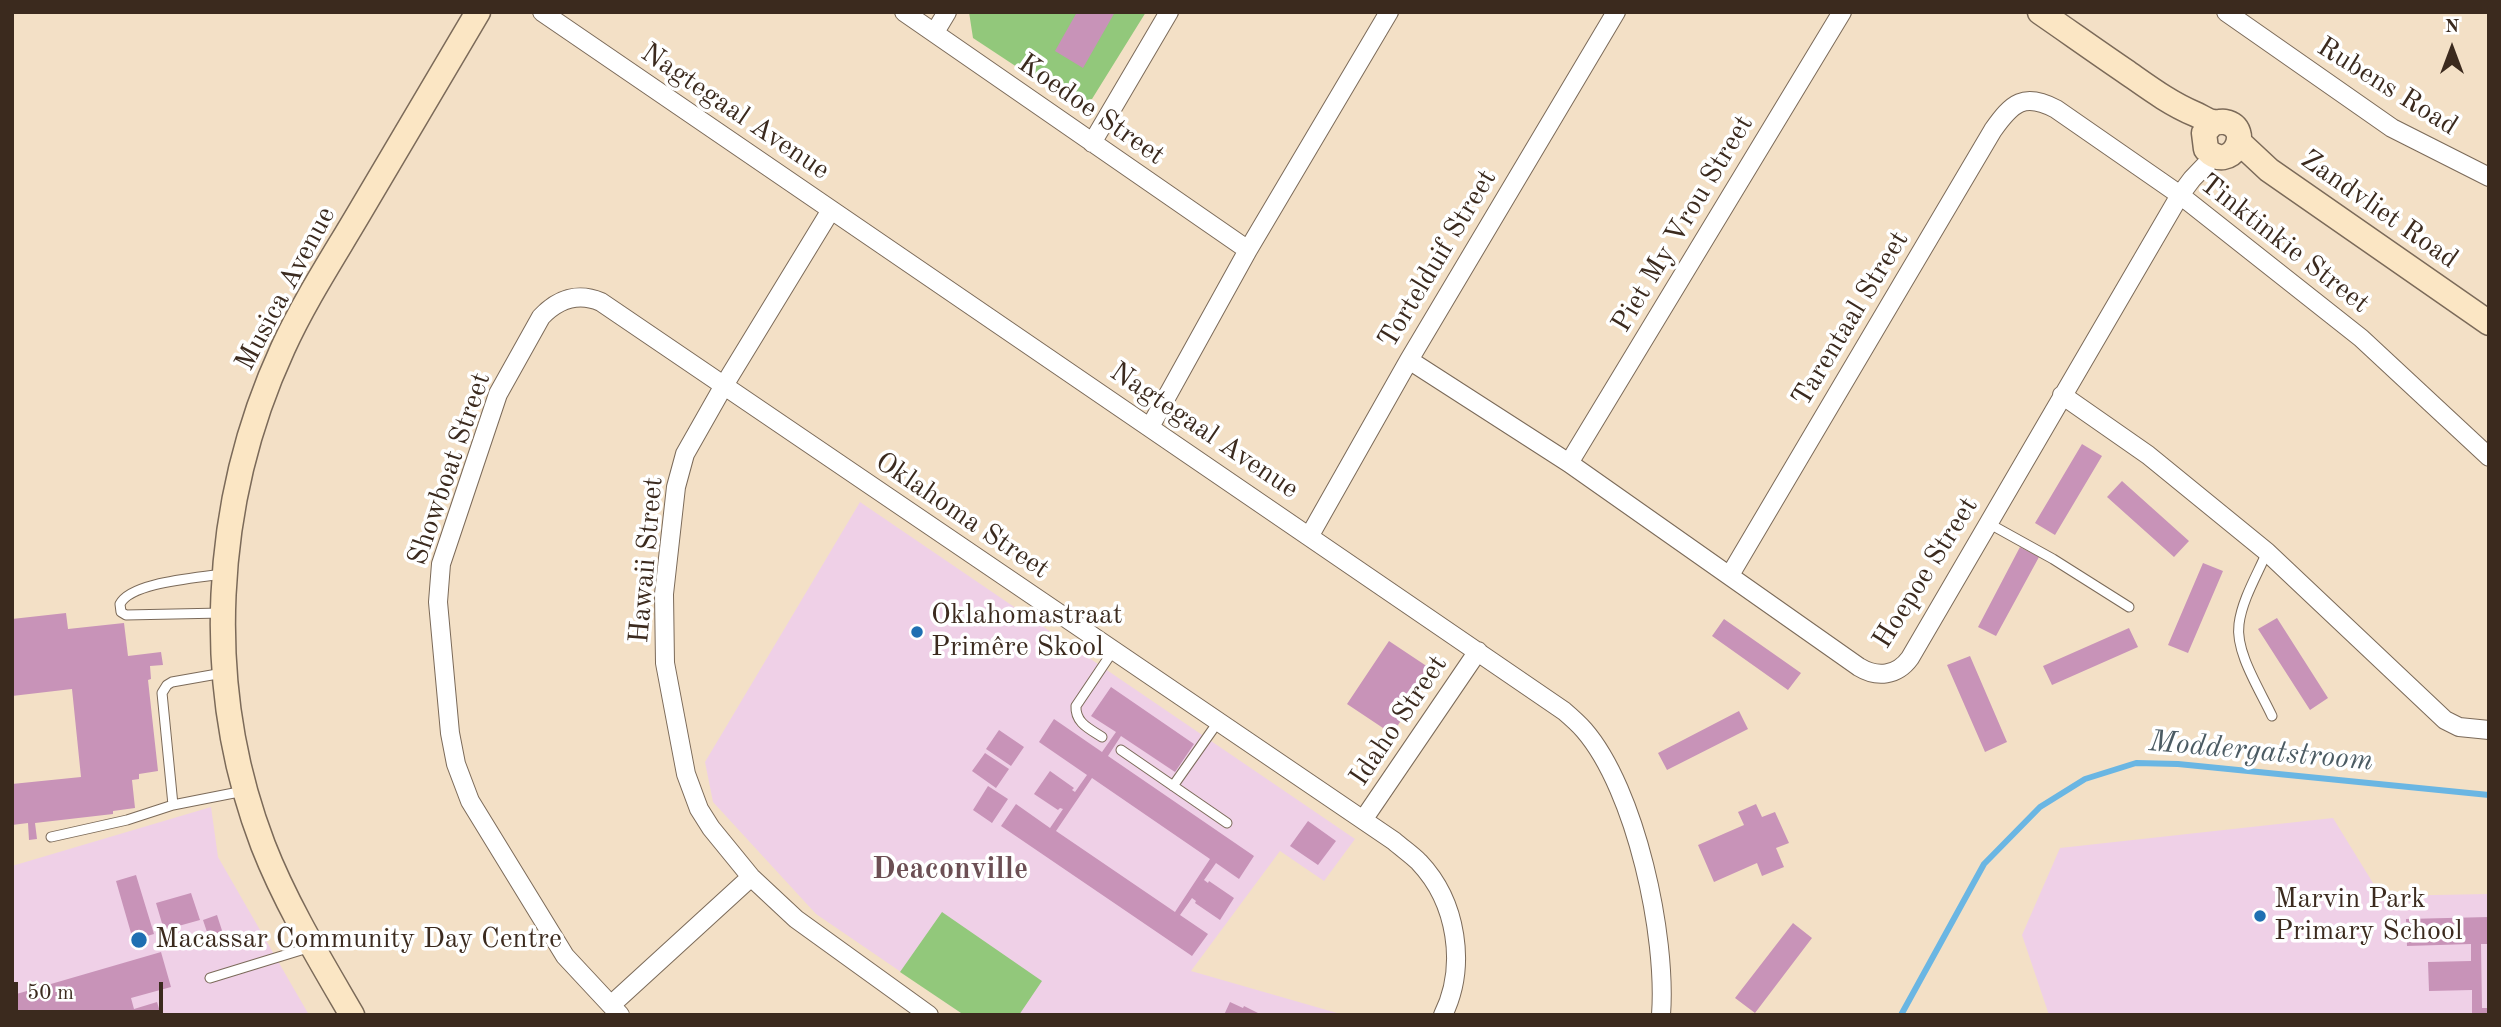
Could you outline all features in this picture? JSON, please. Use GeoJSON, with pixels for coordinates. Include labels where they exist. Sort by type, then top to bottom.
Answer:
{"type":"FeatureCollection","features":[{"type":"Feature","properties":{"kind":"street","name":"Musica Avenue"},"geometry":{"type":"LineString","coordinates":[[352,1015],[313,947],[264,845],[246,790],[233,733],[225,672],[224,574],[239,478],[262,402],[282,350],[328,265],[478,12]]}},
{"type":"Feature","properties":{"kind":"street","name":"Nagtegaal Avenue"},"geometry":{"type":"LineString","coordinates":[[542,12],[1564,711],[1584,730],[1604,759],[1629,818],[1655,911],[1662,972],[1661,1015]]}},
{"type":"Feature","properties":{"kind":"street","name":"Koedoe Street"},"geometry":{"type":"LineString","coordinates":[[904,12],[1248,250]]}},
{"type":"Feature","properties":{"kind":"street"},"geometry":{"type":"LineString","coordinates":[[935,32],[947,12]]}},
{"type":"Feature","properties":{"kind":"street"},"geometry":{"type":"LineString","coordinates":[[1092,143],[1169,12]]}},
{"type":"Feature","properties":{"kind":"street"},"geometry":{"type":"LineString","coordinates":[[1150,427],[1248,250],[1389,12]]}},
{"type":"Feature","properties":{"kind":"street","name":"Tortelduif Street"},"geometry":{"type":"LineString","coordinates":[[1310,535],[1409,360],[1616,12]]}},
{"type":"Feature","properties":{"kind":"street","name":"Piet My Vrou Street"},"geometry":{"type":"LineString","coordinates":[[1569,463],[1842,12]]}},
{"type":"Feature","properties":{"kind":"street","name":"Zandvliet Road"},"geometry":{"type":"LineString","coordinates":[[2040,12],[2173,104],[2218,144],[2269,170],[2489,323]]}},
{"type":"Feature","properties":{"kind":"street","name":"Rubens Road"},"geometry":{"type":"LineString","coordinates":[[2226,12],[2392,128],[2489,177]]}},
{"type":"Feature","properties":{"kind":"street","name":"Tinktinkie Street"},"geometry":{"type":"LineString","coordinates":[[2026,100],[2045,103],[2056,109],[2180,195],[2361,338],[2489,457]]}},
{"type":"Feature","properties":{"kind":"street","name":"Tarentaal Street"},"geometry":{"type":"LineString","coordinates":[[1730,575],[1993,130],[2010,108],[2026,100]]}},
{"type":"Feature","properties":{"kind":"street","name":"Hoepoe Street"},"geometry":{"type":"LineString","coordinates":[[1409,360],[1569,463],[1858,667],[1877,675],[1887,674],[1904,666],[1910,659],[2180,195],[2218,144]]}},
{"type":"Feature","properties":{"kind":"street","name":"Hawaii Street"},"geometry":{"type":"LineString","coordinates":[[831,210],[691,441],[680,468],[664,594],[663,643],[675,725],[692,791],[711,828],[751,877],[818,937],[929,1015]]}},
{"type":"Feature","properties":{"kind":"street","name":"Oklahoma Street"},"geometry":{"type":"LineString","coordinates":[[578,297],[601,302],[1394,841],[1419,862],[1442,896],[1450,915],[1456,953],[1452,991],[1443,1015]]}},
{"type":"Feature","properties":{"kind":"street","name":"Showboat Street"},"geometry":{"type":"LineString","coordinates":[[578,297],[563,300],[541,317],[498,394],[441,564],[438,602],[450,733],[456,764],[470,801],[565,956],[615,1010]]}},
{"type":"Feature","properties":{"kind":"street"},"geometry":{"type":"LineString","coordinates":[[2062,395],[2148,455],[2267,552],[2445,720],[2459,727],[2489,730]]}},
{"type":"Feature","properties":{"kind":"street","name":"Idaho Street"},"geometry":{"type":"LineString","coordinates":[[1363,820],[1478,651]]}},
{"type":"Feature","properties":{"kind":"street"},"geometry":{"type":"LineString","coordinates":[[615,1010],[751,877]]}},
{"type":"Feature","properties":{"kind":"lane"},"geometry":{"type":"LineString","coordinates":[[1988,523],[2053,559],[2129,607]]}},
{"type":"Feature","properties":{"kind":"lane"},"geometry":{"type":"LineString","coordinates":[[2267,552],[2242,610],[2238,634],[2241,650],[2272,716]]}},
{"type":"Feature","properties":{"kind":"lane"},"geometry":{"type":"LineString","coordinates":[[223,613],[125,615],[121,612],[120,604],[125,596],[144,588],[224,574]]}},
{"type":"Feature","properties":{"kind":"lane"},"geometry":{"type":"LineString","coordinates":[[1102,737],[1080,722],[1076,706],[1113,651]]}},
{"type":"Feature","properties":{"kind":"lane"},"geometry":{"type":"LineString","coordinates":[[173,805],[162,693],[172,682],[225,672]]}},
{"type":"Feature","properties":{"kind":"lane"},"geometry":{"type":"LineString","coordinates":[[1174,786],[1218,722]]}},
{"type":"Feature","properties":{"kind":"lane"},"geometry":{"type":"LineString","coordinates":[[1121,750],[1227,823]]}},
{"type":"Feature","properties":{"kind":"lane"},"geometry":{"type":"LineString","coordinates":[[51,837],[127,820],[173,805],[246,790]]}},
{"type":"Feature","properties":{"kind":"lane"},"geometry":{"type":"LineString","coordinates":[[210,978],[313,947]]}},
{"type":"Feature","properties":{"kind":"shaded area","name":"Oklahomastraat Primêre Skool"},"geometry":{"type":"Polygon","coordinates":[[[860,502],[1355,839],[1324,881],[1280,851],[1191,971],[1344,1015],[964,1015],[816,914],[713,802],[705,762],[860,502]]]}},
{"type":"Feature","properties":{"kind":"shaded area","name":"Macassar Community Day Centre"},"geometry":{"type":"Polygon","coordinates":[[[211,807],[218,857],[309,1015],[12,1015],[12,866],[211,807]]]}},
{"type":"Feature","properties":{"kind":"shaded area","name":"Marvin Park Primary School"},"geometry":{"type":"Polygon","coordinates":[[[2333,818],[2381,896],[2489,894],[2489,1015],[2049,1015],[2022,935],[2060,848],[2333,818]]]}},
{"type":"Feature","properties":{"kind":"green space"},"geometry":{"type":"Polygon","coordinates":[[[969,12],[1146,12],[1092,99],[1073,104],[973,38],[969,12]]]}},
{"type":"Feature","properties":{"kind":"green space"},"geometry":{"type":"Polygon","coordinates":[[[942,912],[1042,981],[1019,1015],[964,1015],[900,972],[942,912]]]}},
{"type":"Feature","properties":{"kind":"building"},"geometry":{"type":"Polygon","coordinates":[[[1077,12],[1115,12],[1083,68],[1055,51],[1077,12]]]}},
{"type":"Feature","properties":{"kind":"building"},"geometry":{"type":"Polygon","coordinates":[[[2082,444],[2102,456],[2055,535],[2035,523],[2082,444]]]}},
{"type":"Feature","properties":{"kind":"building"},"geometry":{"type":"Polygon","coordinates":[[[2122,481],[2189,541],[2174,557],[2107,497],[2122,481]]]}},
{"type":"Feature","properties":{"kind":"building"},"geometry":{"type":"Polygon","coordinates":[[[2020,547],[2039,557],[1996,636],[1978,627],[2020,547]]]}},
{"type":"Feature","properties":{"kind":"building"},"geometry":{"type":"Polygon","coordinates":[[[2203,563],[2223,571],[2188,653],[2168,645],[2203,563]]]}},
{"type":"Feature","properties":{"kind":"building"},"geometry":{"type":"Polygon","coordinates":[[[66,613],[68,629],[124,623],[128,656],[161,652],[163,665],[150,666],[151,679],[148,680],[158,771],[139,774],[139,779],[132,780],[135,808],[113,811],[113,814],[35,823],[37,839],[29,840],[28,823],[12,825],[12,784],[81,777],[72,689],[12,696],[12,619],[66,613]]]}},
{"type":"Feature","properties":{"kind":"building"},"geometry":{"type":"Polygon","coordinates":[[[2277,618],[2328,698],[2310,710],[2258,629],[2277,618]]]}},
{"type":"Feature","properties":{"kind":"building"},"geometry":{"type":"Polygon","coordinates":[[[1724,619],[1801,673],[1788,690],[1712,636],[1724,619]]]}},
{"type":"Feature","properties":{"kind":"building"},"geometry":{"type":"Polygon","coordinates":[[[2129,628],[2138,647],[2052,685],[2043,666],[2129,628]]]}},
{"type":"Feature","properties":{"kind":"building"},"geometry":{"type":"Polygon","coordinates":[[[1389,641],[1434,671],[1392,734],[1347,704],[1389,641]]]}},
{"type":"Feature","properties":{"kind":"building"},"geometry":{"type":"Polygon","coordinates":[[[1970,656],[2007,742],[1985,752],[1947,665],[1970,656]]]}},
{"type":"Feature","properties":{"kind":"building"},"geometry":{"type":"Polygon","coordinates":[[[1111,687],[1194,744],[1175,772],[1121,736],[1108,756],[1254,856],[1239,879],[1216,863],[1204,880],[1234,898],[1220,920],[1192,898],[1180,915],[1208,934],[1192,956],[1001,826],[1016,804],[1050,828],[1063,809],[1058,810],[1034,794],[1050,771],[1074,788],[1072,790],[1075,792],[1087,775],[1039,742],[1054,719],[1102,752],[1116,732],[1091,716],[1111,687]],[[1092,778],[1056,831],[1175,912],[1210,859],[1092,778]]]}},
{"type":"Feature","properties":{"kind":"building"},"geometry":{"type":"Polygon","coordinates":[[[1739,711],[1748,729],[1667,770],[1658,753],[1739,711]]]}},
{"type":"Feature","properties":{"kind":"building"},"geometry":{"type":"Polygon","coordinates":[[[999,730],[1024,747],[1011,766],[986,749],[999,730]]]}},
{"type":"Feature","properties":{"kind":"building"},"geometry":{"type":"Polygon","coordinates":[[[985,753],[1009,769],[996,788],[972,771],[985,753]]]}},
{"type":"Feature","properties":{"kind":"building"},"geometry":{"type":"Polygon","coordinates":[[[988,786],[1008,799],[992,823],[973,810],[988,786]]]}},
{"type":"Feature","properties":{"kind":"building"},"geometry":{"type":"Polygon","coordinates":[[[1756,804],[1762,817],[1775,812],[1789,843],[1776,848],[1784,867],[1762,876],[1757,863],[1714,882],[1698,845],[1744,825],[1738,812],[1756,804]]]}},
{"type":"Feature","properties":{"kind":"building"},"geometry":{"type":"Polygon","coordinates":[[[1308,821],[1336,841],[1318,865],[1290,846],[1308,821]]]}},
{"type":"Feature","properties":{"kind":"building"},"geometry":{"type":"Polygon","coordinates":[[[136,875],[154,934],[133,940],[116,881],[136,875]]]}},
{"type":"Feature","properties":{"kind":"building"},"geometry":{"type":"Polygon","coordinates":[[[191,893],[200,920],[164,930],[156,903],[191,893]]]}},
{"type":"Feature","properties":{"kind":"building"},"geometry":{"type":"Polygon","coordinates":[[[217,915],[227,946],[213,950],[203,920],[217,915]]]}},
{"type":"Feature","properties":{"kind":"building"},"geometry":{"type":"Polygon","coordinates":[[[2489,917],[2489,944],[2481,944],[2482,1008],[2489,1008],[2489,1015],[2472,1015],[2472,990],[2429,991],[2428,962],[2471,961],[2471,944],[2407,946],[2406,919],[2489,917]]]}},
{"type":"Feature","properties":{"kind":"building"},"geometry":{"type":"Polygon","coordinates":[[[1793,923],[1812,938],[1755,1013],[1735,998],[1793,923]]]}},
{"type":"Feature","properties":{"kind":"building"},"geometry":{"type":"Polygon","coordinates":[[[161,952],[171,987],[131,998],[134,1009],[157,1002],[161,1015],[19,1015],[13,995],[161,952]]]}},
{"type":"Feature","properties":{"kind":"building"},"geometry":{"type":"Polygon","coordinates":[[[1230,1002],[1243,1008],[1244,1006],[1262,1015],[1224,1015],[1230,1002]]]}},
{"type":"Feature","properties":{"kind":"waterway","name":"Moddergatstroom"},"geometry":{"type":"LineString","coordinates":[[1901,1015],[1984,864],[2040,807],[2085,779],[2136,763],[2178,764],[2489,795]]}},
{"type":"Feature","properties":{"kind":"place","name":"Oklahomastraat Primêre Skool"},"geometry":{"type":"Point","coordinates":[917,632]}},
{"type":"Feature","properties":{"kind":"place","name":"Marvin Park Primary School"},"geometry":{"type":"Point","coordinates":[2260,916]}},
{"type":"Feature","properties":{"kind":"place","name":"Macassar Community Day Centre"},"geometry":{"type":"Point","coordinates":[139,940]}},
{"type":"Feature","properties":{"kind":"district","name":"Deaconville"},"geometry":{"type":"Point","coordinates":[950,870]}}]}
